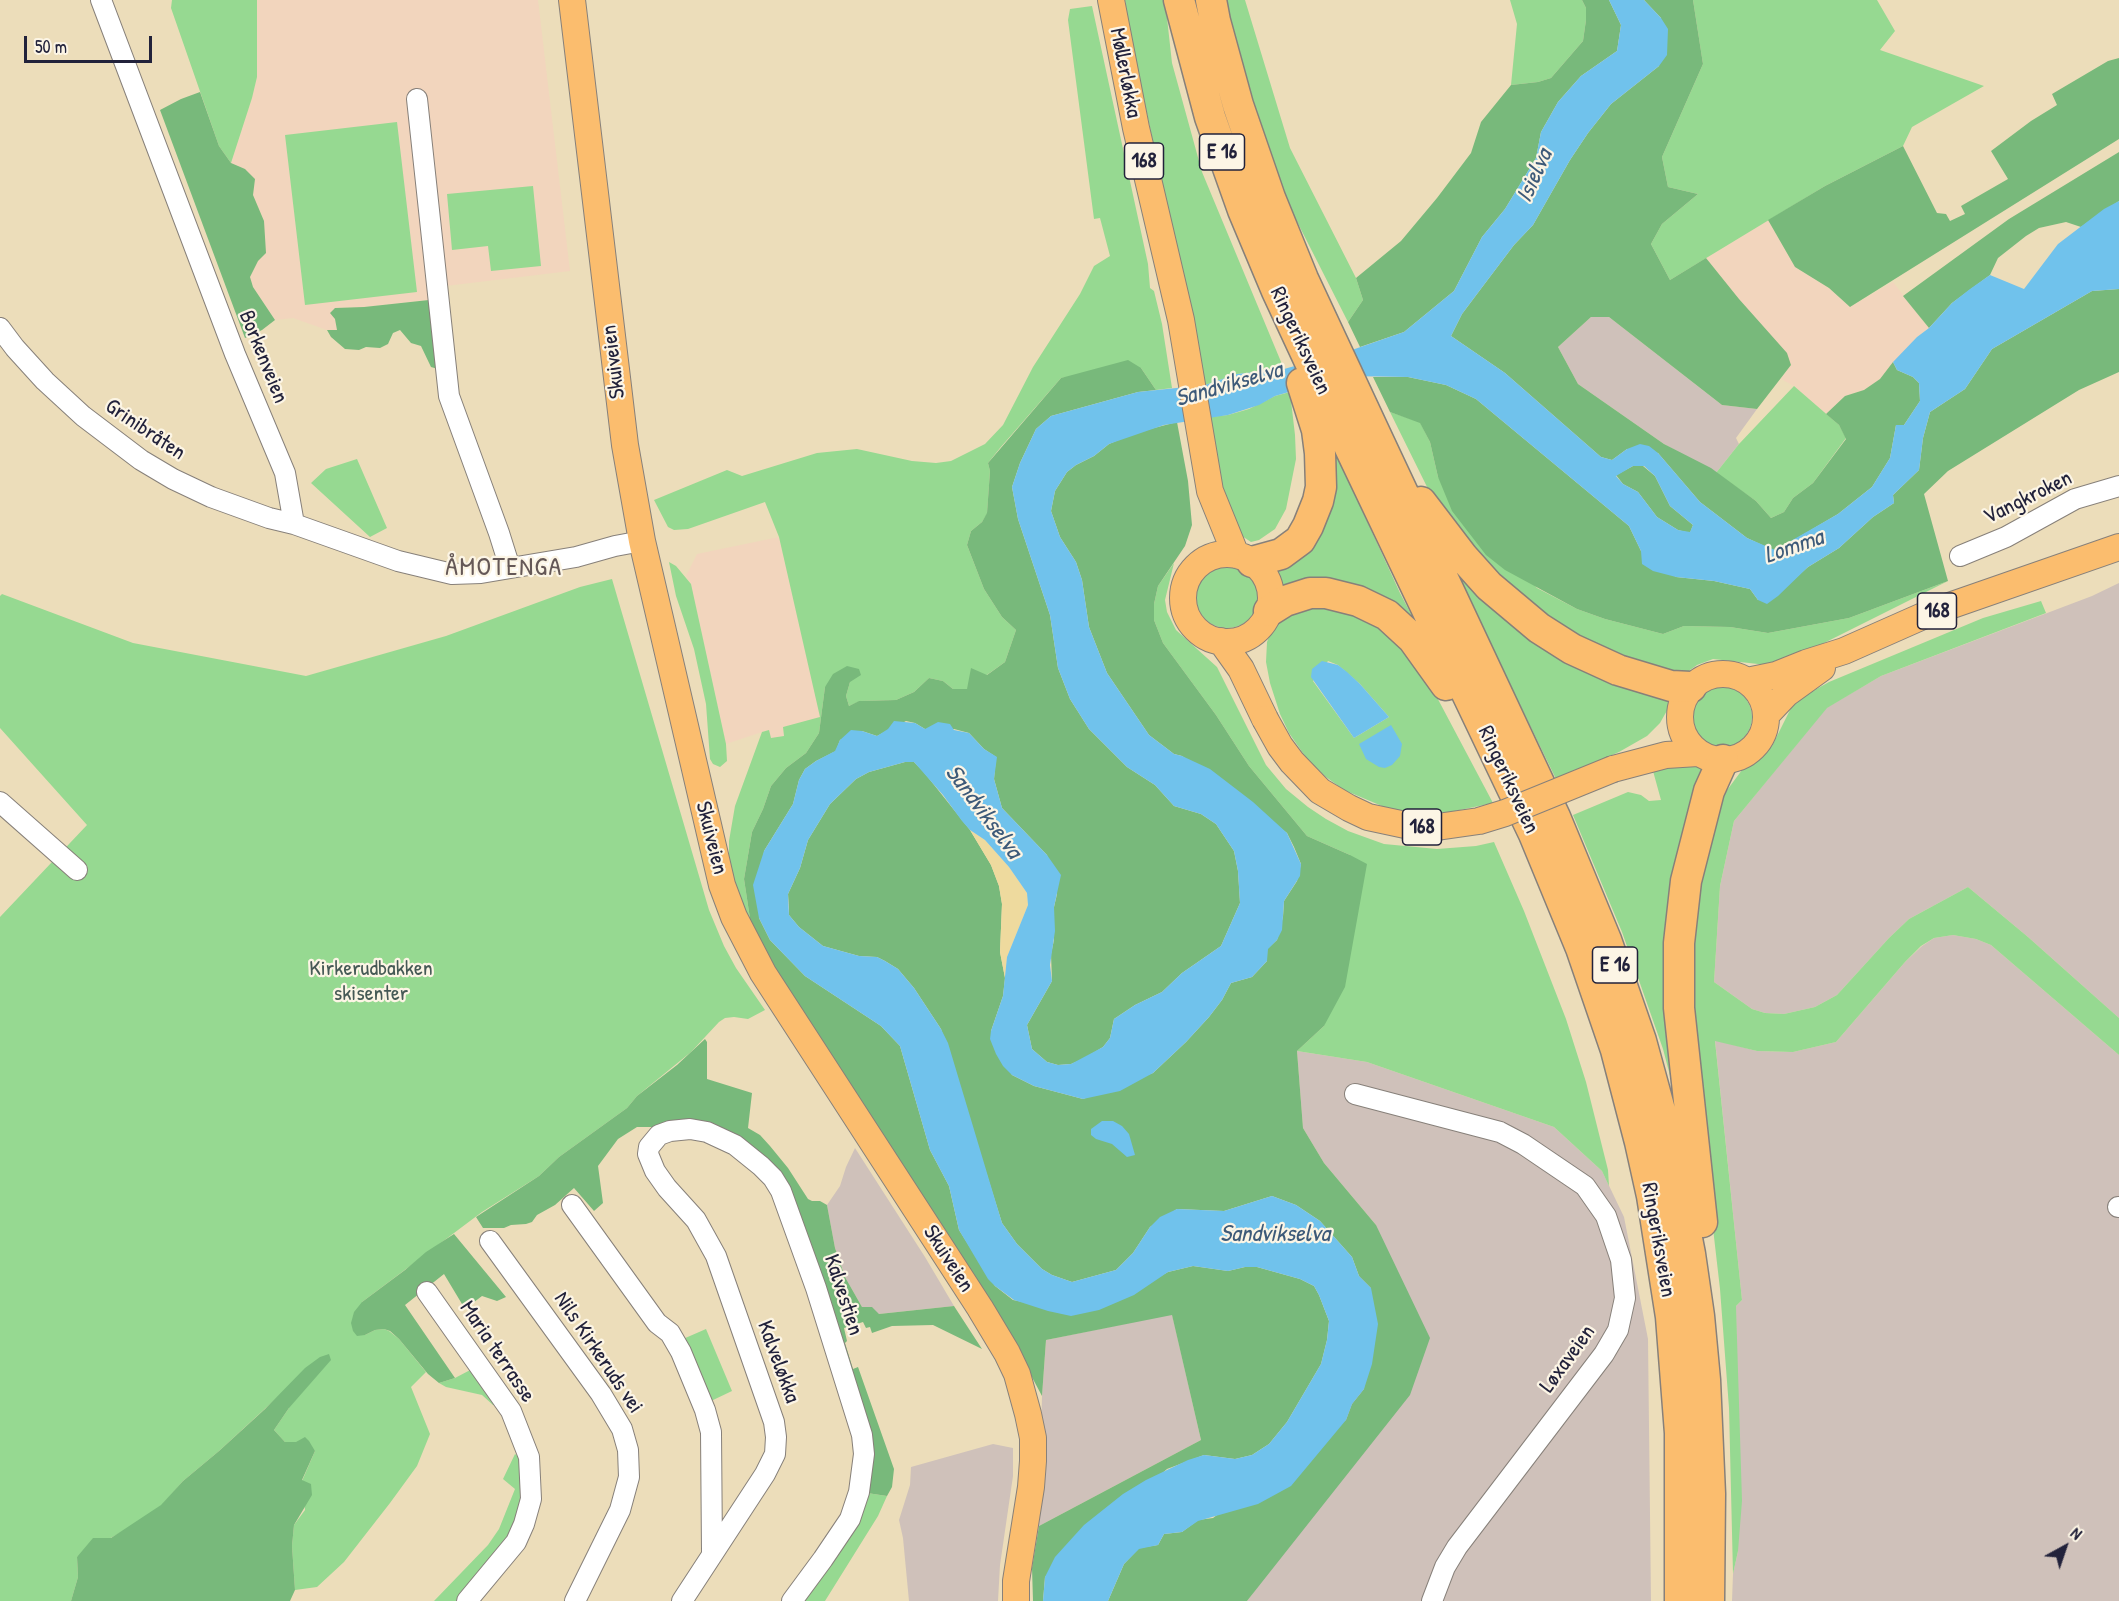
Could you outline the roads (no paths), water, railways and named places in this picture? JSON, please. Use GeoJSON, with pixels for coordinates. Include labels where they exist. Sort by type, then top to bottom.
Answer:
{"type":"FeatureCollection","features":[{"type":"Feature","properties":{"kind":"highway","name":"Ringeriksveien"},"geometry":{"type":"LineString","coordinates":[[1179,0],[1210,117],[1243,210],[1290,285],[1378,442],[1555,817],[1606,940],[1641,1041],[1667,1136],[1692,1264],[1705,1380],[1710,1527],[1709,1601]]}},
{"type":"Feature","properties":{"kind":"highway","name":"Ringeriksveien"},"geometry":{"type":"LineString","coordinates":[[1211,0],[1238,105],[1270,198],[1290,285],[1350,448],[1508,778],[1581,948],[1616,1050],[1640,1142],[1663,1256],[1671,1317],[1680,1433],[1680,1601]]}},
{"type":"Feature","properties":{"kind":"highway","name":"E 16"},"geometry":{"type":"LineString","coordinates":[[1226,552],[1281,554],[1300,540],[1308,526],[1321,487],[1317,430],[1305,391],[1287,346],[1290,285]]}},
{"type":"Feature","properties":{"kind":"highway","name":"E 16"},"geometry":{"type":"LineString","coordinates":[[1378,442],[1463,557],[1497,593],[1539,628],[1572,649],[1618,670],[1671,686],[1691,687]]}},
{"type":"Feature","properties":{"kind":"highway","name":"E 16"},"geometry":{"type":"LineString","coordinates":[[1247,637],[1285,601],[1298,596],[1326,593],[1358,601],[1387,615],[1413,639],[1443,680],[1471,731],[1508,778]]}},
{"type":"Feature","properties":{"kind":"highway","name":"E 16"},"geometry":{"type":"LineString","coordinates":[[1710,1527],[1723,1495],[1718,1379],[1679,1008],[1678,943],[1686,881],[1708,791],[1711,756]]}},
{"type":"Feature","properties":{"kind":"highway","name":"E 16"},"geometry":{"type":"LineString","coordinates":[[1666,1601],[1668,1557],[1681,1525]]}},
{"type":"Feature","properties":{"kind":"main road","name":"Skuiveien"},"geometry":{"type":"LineString","coordinates":[[572,0],[617,387],[642,541],[722,885],[734,917],[763,972],[980,1308],[1017,1374],[1033,1438],[1033,1461],[1017,1571],[1016,1601]]}},
{"type":"Feature","properties":{"kind":"main road","name":"Møllerløkka"},"geometry":{"type":"LineString","coordinates":[[1111,0],[1136,128],[1181,320],[1210,490],[1226,552]]}},
{"type":"Feature","properties":{"kind":"main road","name":"168"},"geometry":{"type":"LineString","coordinates":[[1613,769],[1650,745],[1680,718],[1682,704],[1691,687],[1709,676],[1730,674],[1747,681],[1776,675],[1844,651],[1932,612],[2119,547]]}},
{"type":"Feature","properties":{"kind":"main road","name":"168"},"geometry":{"type":"LineString","coordinates":[[1226,552],[1262,572],[1269,584],[1271,597],[1247,637],[1265,719],[1280,746],[1320,791],[1368,817],[1410,826],[1430,828],[1479,821],[1505,813],[1613,769],[1666,755],[1734,759],[1754,747],[1761,738],[1766,715],[1786,694],[1844,651]]}},
{"type":"Feature","properties":{"kind":"main road"},"geometry":{"type":"LineString","coordinates":[[1226,552],[1192,572],[1185,585],[1183,600],[1187,615],[1195,628],[1207,637],[1247,637]]}},
{"type":"Feature","properties":{"kind":"main road"},"geometry":{"type":"LineString","coordinates":[[1747,681],[1758,692],[1764,703],[1766,715]]}},
{"type":"Feature","properties":{"kind":"main road"},"geometry":{"type":"LineString","coordinates":[[1680,718],[1688,742],[1711,756]]}},
{"type":"Feature","properties":{"kind":"street","name":"Borkenveien"},"geometry":{"type":"LineString","coordinates":[[101,0],[236,354],[285,473],[294,524]]}},
{"type":"Feature","properties":{"kind":"street"},"geometry":{"type":"LineString","coordinates":[[417,99],[449,396],[510,568]]}},
{"type":"Feature","properties":{"kind":"street","name":"Grinibråten"},"geometry":{"type":"LineString","coordinates":[[0,328],[45,381],[83,416],[141,460],[173,479],[211,497],[268,518],[294,524]]}},
{"type":"Feature","properties":{"kind":"street","name":"Vangkroken"},"geometry":{"type":"LineString","coordinates":[[1960,556],[2006,537],[2075,499],[2119,486]]}},
{"type":"Feature","properties":{"kind":"street"},"geometry":{"type":"LineString","coordinates":[[294,524],[398,561],[452,573],[481,573],[576,557],[642,541]]}},
{"type":"Feature","properties":{"kind":"street"},"geometry":{"type":"LineString","coordinates":[[0,802],[77,870]]}},
{"type":"Feature","properties":{"kind":"street","name":"Løxaveien"},"geometry":{"type":"LineString","coordinates":[[1355,1094],[1500,1132],[1524,1144],[1585,1186],[1606,1216],[1621,1260],[1625,1298],[1618,1330],[1604,1354],[1457,1547],[1445,1567],[1432,1601]]}},
{"type":"Feature","properties":{"kind":"street","name":"Kalvestien"},"geometry":{"type":"LineString","coordinates":[[667,1188],[651,1163],[648,1154],[649,1147],[659,1135],[670,1131],[690,1129],[708,1132],[735,1145],[773,1178],[790,1213],[862,1435],[864,1454],[860,1492],[850,1519],[824,1559],[792,1601]]}},
{"type":"Feature","properties":{"kind":"street","name":"Kalveløkka"},"geometry":{"type":"LineString","coordinates":[[667,1188],[696,1220],[716,1256],[774,1422],[776,1437],[776,1454],[765,1474],[682,1601]]}},
{"type":"Feature","properties":{"kind":"street"},"geometry":{"type":"LineString","coordinates":[[572,1205],[657,1323],[670,1333],[681,1352],[705,1410],[711,1432],[712,1552]]}},
{"type":"Feature","properties":{"kind":"street","name":"Nils Kirkeruds vei"},"geometry":{"type":"LineString","coordinates":[[490,1241],[601,1394],[622,1429],[628,1450],[629,1477],[620,1510],[575,1601]]}},
{"type":"Feature","properties":{"kind":"street","name":"Maria terrasse"},"geometry":{"type":"LineString","coordinates":[[427,1292],[512,1411],[529,1457],[531,1499],[524,1524],[516,1542],[467,1601]]}},
{"type":"Feature","properties":{"kind":"water","name":"Sandvikselva"},"geometry":{"type":"Polygon","coordinates":[[[1609,0],[1644,0],[1668,29],[1667,55],[1659,66],[1611,104],[1588,133],[1533,225],[1514,245],[1462,314],[1451,336],[1505,373],[1601,457],[1612,460],[1627,449],[1640,444],[1649,446],[1658,453],[1700,502],[1747,538],[1775,550],[1838,514],[1872,487],[1890,458],[1896,425],[1904,425],[1920,401],[1919,383],[1913,377],[1897,370],[1893,362],[1952,303],[1990,275],[2024,289],[2058,244],[2104,209],[2119,201],[2119,289],[2092,291],[1992,349],[1965,389],[1930,412],[1923,438],[1919,470],[1893,495],[1894,503],[1873,517],[1839,548],[1808,567],[1767,604],[1758,600],[1750,589],[1653,571],[1642,564],[1641,551],[1629,526],[1476,399],[1446,385],[1408,377],[1344,376],[1275,396],[1259,405],[1228,415],[1164,425],[1109,444],[1067,472],[1055,491],[1051,511],[1060,537],[1076,562],[1082,580],[1089,627],[1107,673],[1149,735],[1174,754],[1210,769],[1253,802],[1287,833],[1301,864],[1300,876],[1284,901],[1282,930],[1277,940],[1268,949],[1267,961],[1252,977],[1231,983],[1209,1017],[1153,1073],[1120,1091],[1083,1099],[1034,1086],[1012,1075],[1003,1066],[990,1039],[1003,996],[1007,957],[1028,905],[1027,893],[1009,867],[985,840],[970,830],[914,762],[905,762],[869,772],[856,779],[830,804],[808,840],[800,868],[788,894],[789,915],[799,927],[823,946],[859,956],[877,957],[898,969],[914,988],[948,1043],[1002,1223],[1017,1244],[1042,1269],[1072,1282],[1116,1270],[1133,1253],[1150,1227],[1160,1217],[1177,1209],[1224,1211],[1272,1196],[1296,1205],[1320,1221],[1352,1257],[1359,1276],[1371,1288],[1378,1324],[1372,1364],[1364,1389],[1352,1404],[1346,1420],[1291,1486],[1258,1504],[1198,1521],[1182,1532],[1164,1534],[1158,1545],[1139,1549],[1124,1564],[1108,1601],[1043,1601],[1045,1577],[1055,1557],[1084,1525],[1123,1494],[1188,1460],[1204,1455],[1235,1459],[1252,1455],[1269,1444],[1287,1422],[1321,1364],[1329,1321],[1314,1286],[1300,1279],[1257,1267],[1228,1271],[1193,1266],[1168,1272],[1134,1295],[1099,1310],[1071,1316],[1014,1300],[995,1286],[988,1279],[959,1230],[949,1186],[930,1150],[900,1046],[881,1026],[805,976],[770,940],[759,918],[753,885],[764,851],[793,804],[799,780],[805,769],[835,751],[840,740],[851,730],[877,736],[888,729],[894,721],[915,723],[925,729],[938,722],[950,724],[954,730],[969,733],[984,749],[997,757],[994,779],[1002,808],[1047,855],[1061,875],[1054,907],[1055,931],[1050,965],[1052,981],[1027,1025],[1032,1049],[1047,1062],[1058,1065],[1071,1064],[1103,1047],[1110,1038],[1114,1019],[1135,1005],[1162,992],[1182,973],[1221,946],[1240,903],[1234,851],[1216,824],[1201,814],[1174,806],[1155,785],[1127,767],[1089,729],[1070,699],[1058,668],[1050,615],[1018,519],[1012,487],[1020,463],[1036,429],[1051,416],[1138,392],[1205,385],[1237,374],[1284,369],[1349,351],[1404,332],[1454,291],[1482,237],[1505,209],[1536,158],[1541,132],[1558,102],[1581,76],[1617,51],[1621,25],[1609,0]],[[1633,466],[1616,476],[1623,484],[1638,492],[1657,517],[1678,530],[1690,532],[1693,525],[1670,506],[1655,476],[1644,466],[1633,466]]]}},
{"type":"Feature","properties":{"kind":"water"},"geometry":{"type":"Polygon","coordinates":[[[1322,661],[1338,665],[1347,672],[1389,717],[1354,738],[1311,677],[1312,669],[1322,661]]]}},
{"type":"Feature","properties":{"kind":"water"},"geometry":{"type":"Polygon","coordinates":[[[1391,725],[1402,744],[1400,756],[1392,765],[1385,768],[1379,767],[1366,759],[1359,744],[1391,725]]]}},
{"type":"Feature","properties":{"kind":"water"},"geometry":{"type":"Polygon","coordinates":[[[1102,1121],[1113,1121],[1122,1126],[1129,1134],[1135,1155],[1127,1157],[1112,1144],[1091,1135],[1091,1129],[1102,1121]]]}},
{"type":"Feature","properties":{"kind":"district","name":"ÅMOTENGA"},"geometry":{"type":"Point","coordinates":[504,568]}},
{"type":"Feature","properties":{"kind":"water label","name":"Isielva"},"geometry":{"type":"Point","coordinates":[1535,176]}},
{"type":"Feature","properties":{"kind":"water label","name":"Lomma"},"geometry":{"type":"Point","coordinates":[1794,547]}},
{"type":"Feature","properties":{"kind":"park label","name":"Kirkerudbakken skisenter"},"geometry":{"type":"Point","coordinates":[371,982]}}]}
